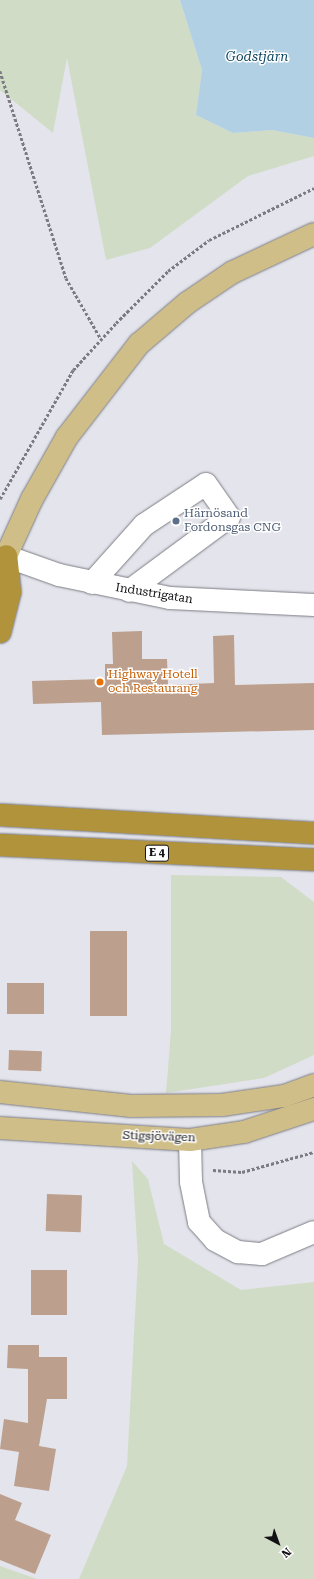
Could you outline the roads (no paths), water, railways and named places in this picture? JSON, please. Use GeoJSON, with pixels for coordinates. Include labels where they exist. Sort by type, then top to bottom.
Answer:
{"type":"FeatureCollection","features":[{"type":"Feature","properties":{"kind":"highway"},"geometry":{"type":"LineString","coordinates":[[0,632],[10,592],[2,558]]}},
{"type":"Feature","properties":{"kind":"highway"},"geometry":{"type":"LineString","coordinates":[[2,814],[314,833]]}},
{"type":"Feature","properties":{"kind":"highway","name":"E 4"},"geometry":{"type":"LineString","coordinates":[[0,845],[314,860]]}},
{"type":"Feature","properties":{"kind":"highway"},"geometry":{"type":"LineString","coordinates":[[0,862],[26,847]]}},
{"type":"Feature","properties":{"kind":"main road"},"geometry":{"type":"LineString","coordinates":[[2,558],[32,499],[67,437],[139,344],[187,303],[233,272],[314,234]]}},
{"type":"Feature","properties":{"kind":"main road"},"geometry":{"type":"LineString","coordinates":[[0,1092],[131,1106],[222,1105],[284,1096],[314,1085]]}},
{"type":"Feature","properties":{"kind":"main road","name":"Stigsjövägen"},"geometry":{"type":"LineString","coordinates":[[0,1128],[190,1140],[244,1132],[314,1109]]}},
{"type":"Feature","properties":{"kind":"street"},"geometry":{"type":"LineString","coordinates":[[92,583],[144,525],[206,484],[229,517],[129,591]]}},
{"type":"Feature","properties":{"kind":"street","name":"Industrigatan"},"geometry":{"type":"LineString","coordinates":[[2,558],[92,583],[129,591],[232,604],[314,605]]}},
{"type":"Feature","properties":{"kind":"street"},"geometry":{"type":"LineString","coordinates":[[190,1140],[190,1164],[199,1222],[215,1240],[238,1252],[262,1254],[314,1232]]}},
{"type":"Feature","properties":{"kind":"water","name":"Godstjärn"},"geometry":{"type":"Polygon","coordinates":[[[180,0],[314,0],[314,138],[272,130],[233,133],[196,115],[202,70],[180,0]]]}},
{"type":"Feature","properties":{"kind":"place","name":"Härnösand Fordonsgas CNG"},"geometry":{"type":"Point","coordinates":[176,521]}},
{"type":"Feature","properties":{"kind":"place","name":"Highway Hotell och Restaurang"},"geometry":{"type":"Point","coordinates":[100,682]}}]}
